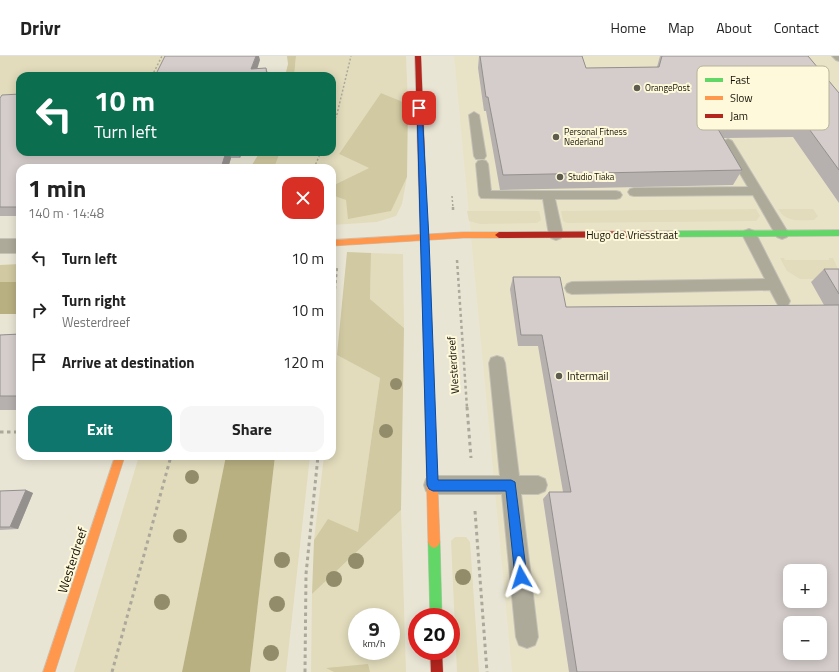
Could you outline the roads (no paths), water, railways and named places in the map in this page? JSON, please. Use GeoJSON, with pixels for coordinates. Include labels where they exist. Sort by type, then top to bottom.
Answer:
{"type":"FeatureCollection","features":[{"type":"Feature","properties":{"kind":"street","name":"Westerdreef"},"geometry":{"type":"LineString","coordinates":[[418,56],[436,608]]}},
{"type":"Feature","properties":{"kind":"street","name":"Hugo de Vriesstraat"},"geometry":{"type":"LineString","coordinates":[[425,239],[455,236],[839,233]]}},
{"type":"Feature","properties":{"kind":"street"},"geometry":{"type":"LineString","coordinates":[[336,243],[425,239]]}},
{"type":"Feature","properties":{"kind":"street"},"geometry":{"type":"LineString","coordinates":[[0,246],[16,246]]}},
{"type":"Feature","properties":{"kind":"street","name":"Westerdreef"},"geometry":{"type":"LineString","coordinates":[[49,672],[119,460]]}},
{"type":"Feature","properties":{"kind":"street"},"geometry":{"type":"LineString","coordinates":[[436,660],[437,672]]}},
{"type":"Feature","properties":{"kind":"lane"},"geometry":{"type":"LineString","coordinates":[[474,115],[485,195],[616,195]]}},
{"type":"Feature","properties":{"kind":"lane"},"geometry":{"type":"LineString","coordinates":[[728,142],[782,234]]}},
{"type":"Feature","properties":{"kind":"lane"},"geometry":{"type":"LineString","coordinates":[[634,192],[757,191]]}},
{"type":"Feature","properties":{"kind":"lane"},"geometry":{"type":"LineString","coordinates":[[548,195],[556,235]]}},
{"type":"Feature","properties":{"kind":"lane"},"geometry":{"type":"LineString","coordinates":[[748,234],[783,301]]}},
{"type":"Feature","properties":{"kind":"lane"},"geometry":{"type":"LineString","coordinates":[[572,288],[774,284]]}},
{"type":"Feature","properties":{"kind":"lane"},"geometry":{"type":"LineString","coordinates":[[497,363],[527,637]]}},
{"type":"Feature","properties":{"kind":"lane"},"geometry":{"type":"LineString","coordinates":[[433,485],[538,485]]}},
{"type":"Feature","properties":{"kind":"place","name":"OrangePost"},"geometry":{"type":"Point","coordinates":[637,88]}},
{"type":"Feature","properties":{"kind":"place","name":"Personal Fitness Nederland"},"geometry":{"type":"Point","coordinates":[556,137]}},
{"type":"Feature","properties":{"kind":"place","name":"Studio Tiaka"},"geometry":{"type":"Point","coordinates":[560,177]}},
{"type":"Feature","properties":{"kind":"place","name":"Intermail"},"geometry":{"type":"Point","coordinates":[559,376]}}]}
